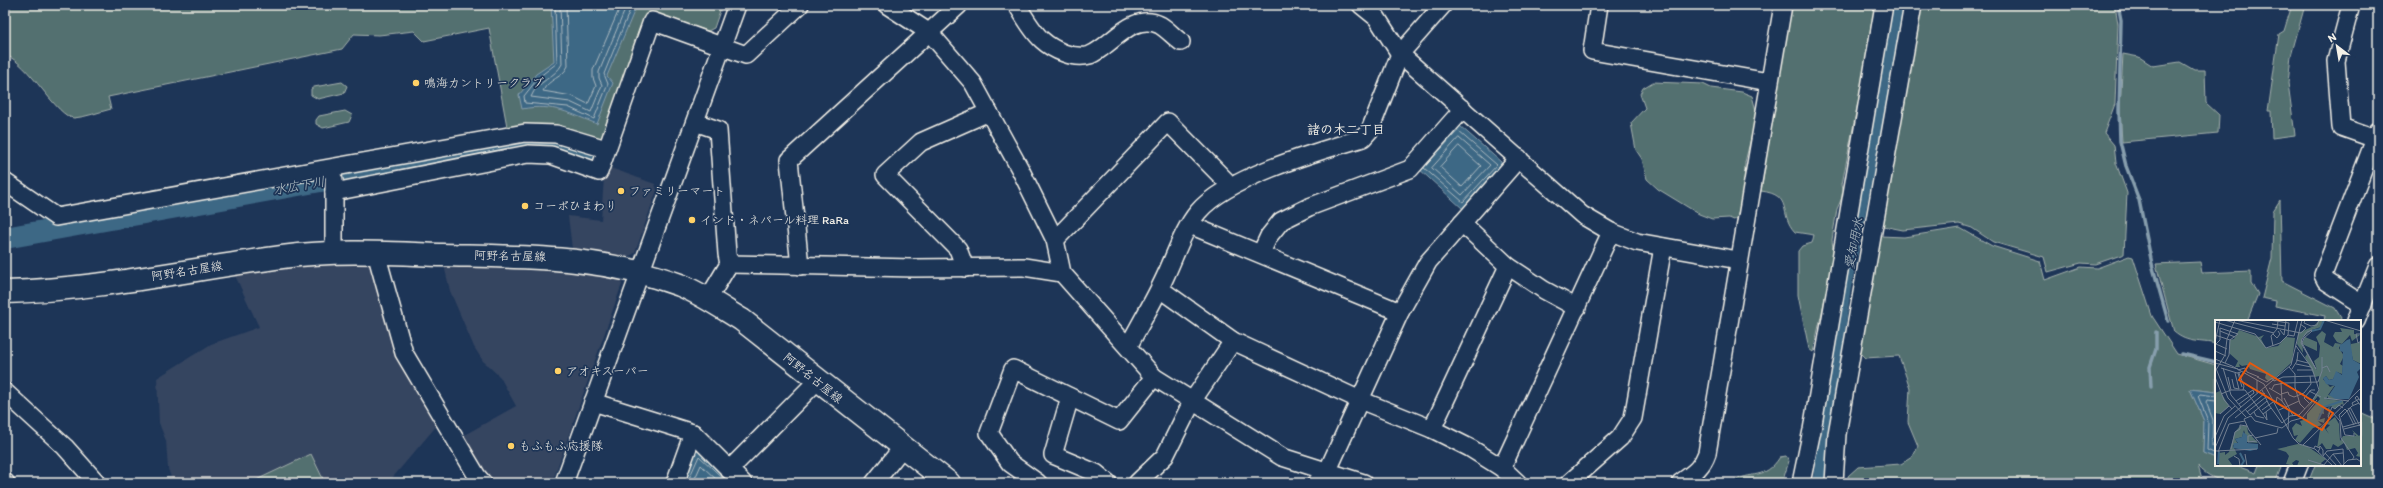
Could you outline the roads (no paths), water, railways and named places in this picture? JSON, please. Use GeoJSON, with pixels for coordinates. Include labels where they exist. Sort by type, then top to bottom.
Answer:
{"type":"FeatureCollection","features":[{"type":"Feature","properties":{"kind":"main road","name":"阿野名古屋線"},"geometry":{"type":"LineString","coordinates":[[5,292],[83,287],[284,257],[334,252],[540,256],[583,260],[641,272],[681,286],[708,299],[742,320],[902,448],[949,483]]}},
{"type":"Feature","properties":{"kind":"street"},"geometry":{"type":"LineString","coordinates":[[564,483],[737,5]]}},
{"type":"Feature","properties":{"kind":"street"},"geometry":{"type":"LineString","coordinates":[[334,190],[528,154],[551,155],[599,172],[652,21],[722,45],[746,55],[800,5]]}},
{"type":"Feature","properties":{"kind":"street"},"geometry":{"type":"LineString","coordinates":[[887,5],[930,33],[973,83],[1020,169],[1054,240],[1062,273],[1154,377],[1282,457],[1321,477],[1364,483]]}},
{"type":"Feature","properties":{"kind":"street"},"geometry":{"type":"LineString","coordinates":[[800,266],[788,160],[930,33],[959,5]]}},
{"type":"Feature","properties":{"kind":"street"},"geometry":{"type":"LineString","coordinates":[[1017,5],[1041,40],[1070,56],[1090,55],[1126,29],[1139,24],[1149,23],[1159,25],[1181,42]]}},
{"type":"Feature","properties":{"kind":"street"},"geometry":{"type":"LineString","coordinates":[[1361,5],[1377,18],[1400,54],[1582,215],[1611,232],[1637,242],[1738,260]]}},
{"type":"Feature","properties":{"kind":"street"},"geometry":{"type":"LineString","coordinates":[[1128,347],[1160,289],[1190,225],[1207,202],[1231,186],[1325,149],[1364,138],[1370,130],[1400,54],[1443,5]]}},
{"type":"Feature","properties":{"kind":"street"},"geometry":{"type":"LineString","coordinates":[[1599,5],[1592,52],[1769,82]]}},
{"type":"Feature","properties":{"kind":"street"},"geometry":{"type":"LineString","coordinates":[[1801,483],[1814,430],[1850,226],[1884,5]]}},
{"type":"Feature","properties":{"kind":"street"},"geometry":{"type":"LineString","coordinates":[[1834,483],[1836,434],[1913,5]]}},
{"type":"Feature","properties":{"kind":"street"},"geometry":{"type":"LineString","coordinates":[[2351,5],[2336,61],[2341,127],[2377,137],[2323,275],[2326,282],[2363,305]]}},
{"type":"Feature","properties":{"kind":"street"},"geometry":{"type":"LineString","coordinates":[[1680,483],[1695,473],[1703,463],[1707,453],[1738,260],[1769,82],[1779,6]]}},
{"type":"Feature","properties":{"kind":"street"},"geometry":{"type":"LineString","coordinates":[[1261,253],[1269,236],[1281,221],[1309,207],[1410,169],[1463,109]]}},
{"type":"Feature","properties":{"kind":"street"},"geometry":{"type":"LineString","coordinates":[[965,268],[958,249],[885,175],[921,142],[989,112]]}},
{"type":"Feature","properties":{"kind":"street"},"geometry":{"type":"LineString","coordinates":[[695,122],[718,130],[729,264],[708,299]]}},
{"type":"Feature","properties":{"kind":"street"},"geometry":{"type":"LineString","coordinates":[[1054,240],[1168,122],[1231,186]]}},
{"type":"Feature","properties":{"kind":"street"},"geometry":{"type":"LineString","coordinates":[[5,182],[56,218],[531,133],[556,134],[606,149]]}},
{"type":"Feature","properties":{"kind":"street"},"geometry":{"type":"LineString","coordinates":[[1321,477],[1360,400],[1400,312],[1428,262],[1518,158]]}},
{"type":"Feature","properties":{"kind":"street"},"geometry":{"type":"LineString","coordinates":[[334,169],[334,252]]}},
{"type":"Feature","properties":{"kind":"street"},"geometry":{"type":"LineString","coordinates":[[1462,223],[1508,266],[1544,290],[1577,308]]}},
{"type":"Feature","properties":{"kind":"street"},"geometry":{"type":"LineString","coordinates":[[1190,225],[1261,253],[1400,312]]}},
{"type":"Feature","properties":{"kind":"street"},"geometry":{"type":"LineString","coordinates":[[1850,226],[1872,231]]}},
{"type":"Feature","properties":{"kind":"street"},"geometry":{"type":"LineString","coordinates":[[1502,468],[1611,232]]}},
{"type":"Feature","properties":{"kind":"street"},"geometry":{"type":"LineString","coordinates":[[1569,483],[1620,438],[1633,418],[1663,247]]}},
{"type":"Feature","properties":{"kind":"street"},"geometry":{"type":"LineString","coordinates":[[376,252],[404,353],[476,476],[484,483]]}},
{"type":"Feature","properties":{"kind":"street"},"geometry":{"type":"LineString","coordinates":[[729,264],[965,268],[1024,267],[1062,273]]}},
{"type":"Feature","properties":{"kind":"street"},"geometry":{"type":"LineString","coordinates":[[1432,429],[1508,266]]}},
{"type":"Feature","properties":{"kind":"street"},"geometry":{"type":"LineString","coordinates":[[2356,320],[2378,266]]}},
{"type":"Feature","properties":{"kind":"street"},"geometry":{"type":"LineString","coordinates":[[1160,289],[1233,341],[1360,400],[1432,429],[1470,448],[1502,468],[1518,483]]}},
{"type":"Feature","properties":{"kind":"street"},"geometry":{"type":"LineString","coordinates":[[1137,483],[1165,456],[1193,400],[1233,341]]}},
{"type":"Feature","properties":{"kind":"street"},"geometry":{"type":"LineString","coordinates":[[1038,483],[1010,463],[989,433],[1012,368],[1119,421],[1154,377]]}},
{"type":"Feature","properties":{"kind":"street"},"geometry":{"type":"LineString","coordinates":[[729,470],[817,381]]}},
{"type":"Feature","properties":{"kind":"street"},"geometry":{"type":"LineString","coordinates":[[5,392],[65,448],[97,483]]}},
{"type":"Feature","properties":{"kind":"street"},"geometry":{"type":"LineString","coordinates":[[1070,397],[1053,455],[1096,473],[1108,483]]}},
{"type":"Feature","properties":{"kind":"street"},"geometry":{"type":"LineString","coordinates":[[593,402],[693,433],[743,483]]}},
{"type":"Feature","properties":{"kind":"street"},"geometry":{"type":"LineString","coordinates":[[1814,430],[1836,434]]}},
{"type":"Feature","properties":{"kind":"street"},"geometry":{"type":"LineString","coordinates":[[675,483],[693,433]]}},
{"type":"Feature","properties":{"kind":"street"},"geometry":{"type":"LineString","coordinates":[[874,483],[902,448]]}},
{"type":"Feature","properties":{"kind":"street"},"geometry":{"type":"LineString","coordinates":[[2292,483],[2299,466]]}},
{"type":"Feature","properties":{"kind":"water"},"geometry":{"type":"Polygon","coordinates":[[[551,5],[629,5],[636,7],[607,76],[613,83],[597,124],[570,113],[552,108],[543,107],[522,109],[519,95],[536,74],[554,62],[551,5]]]}},
{"type":"Feature","properties":{"kind":"water"},"geometry":{"type":"Polygon","coordinates":[[[1456,126],[1460,126],[1501,162],[1501,166],[1463,209],[1418,168],[1456,126]]]}},
{"type":"Feature","properties":{"kind":"water"},"geometry":{"type":"Polygon","coordinates":[[[2190,389],[2215,392],[2215,458],[2203,453],[2204,421],[2190,389]]]}},
{"type":"Feature","properties":{"kind":"water"},"geometry":{"type":"Polygon","coordinates":[[[699,450],[733,483],[683,483],[694,452],[699,450]]]}},
{"type":"Feature","properties":{"kind":"waterway","name":"愛知用水"},"geometry":{"type":"LineString","coordinates":[[1819,483],[1844,290],[1899,5]]}},
{"type":"Feature","properties":{"kind":"waterway"},"geometry":{"type":"LineString","coordinates":[[2118,5],[2121,20],[2119,110],[2120,141],[2126,166],[2139,200],[2152,264],[2168,321]]}},
{"type":"Feature","properties":{"kind":"waterway","name":"水広下川"},"geometry":{"type":"LineString","coordinates":[[5,238],[525,144],[551,143],[593,157]]}},
{"type":"Feature","properties":{"kind":"waterway"},"geometry":{"type":"LineString","coordinates":[[2151,387],[2150,367],[2156,349],[2156,332]]}},
{"type":"Feature","properties":{"kind":"waterway"},"geometry":{"type":"LineString","coordinates":[[2182,354],[2215,362]]}},
{"type":"Feature","properties":{"kind":"place","name":"鳴海カントリークラブ"},"geometry":{"type":"Point","coordinates":[416,83]}},
{"type":"Feature","properties":{"kind":"place","name":"ファミリーマート"},"geometry":{"type":"Point","coordinates":[621,191]}},
{"type":"Feature","properties":{"kind":"place","name":"コーポひまわり"},"geometry":{"type":"Point","coordinates":[525,206]}},
{"type":"Feature","properties":{"kind":"place","name":"インド・ネパール料理 RaRa"},"geometry":{"type":"Point","coordinates":[692,220]}},
{"type":"Feature","properties":{"kind":"place","name":"アオキスーパー"},"geometry":{"type":"Point","coordinates":[558,371]}},
{"type":"Feature","properties":{"kind":"place","name":"もふもふ応援隊"},"geometry":{"type":"Point","coordinates":[511,446]}},
{"type":"Feature","properties":{"kind":"district","name":"諸の木二丁目"},"geometry":{"type":"Point","coordinates":[1346,129]}}]}
